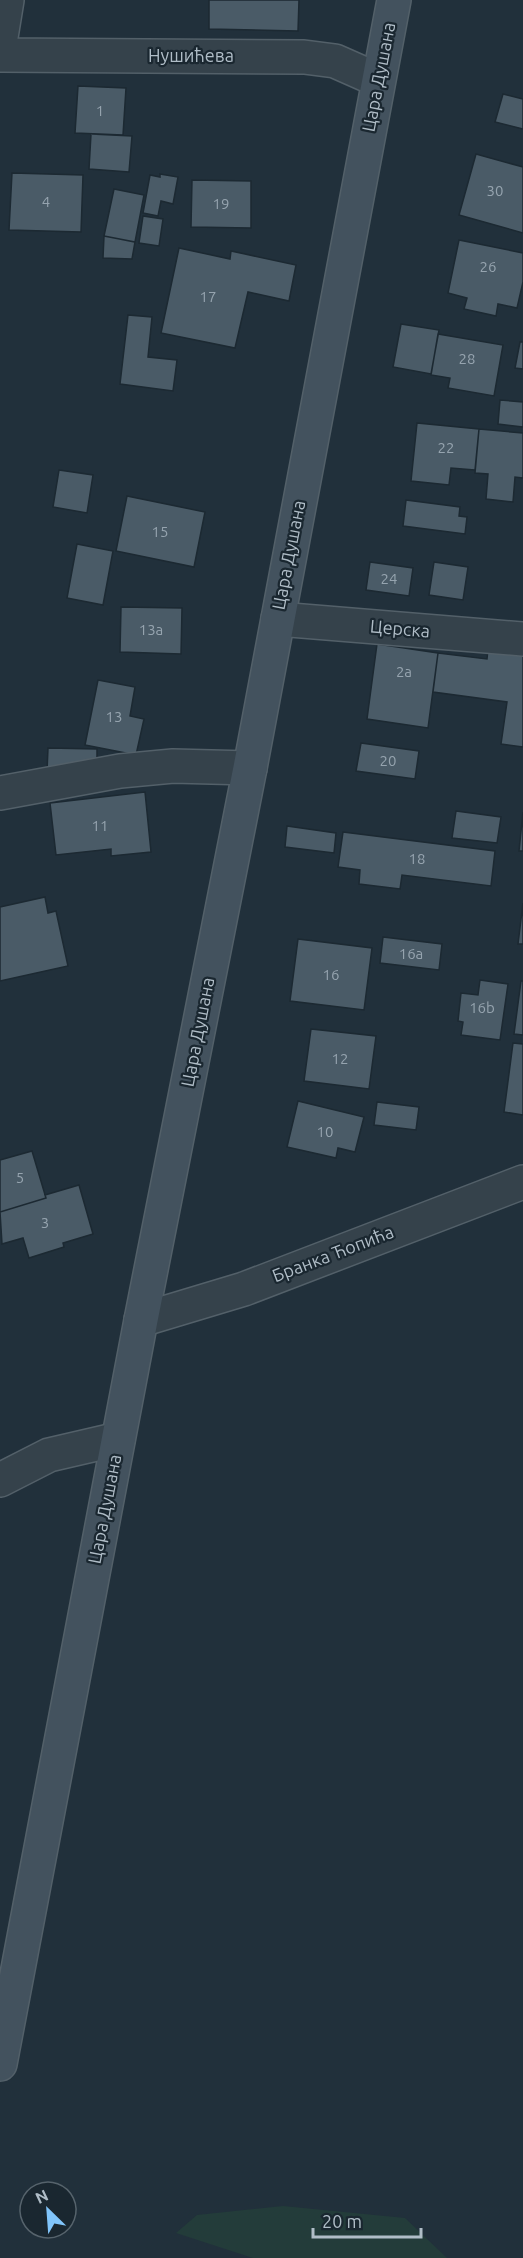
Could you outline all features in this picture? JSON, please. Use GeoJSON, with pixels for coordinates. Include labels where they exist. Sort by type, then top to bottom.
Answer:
{"type":"FeatureCollection","features":[{"type":"Feature","properties":{"kind":"main road","name":"Цара Душана"},"geometry":{"type":"LineString","coordinates":[[0,2064],[118,1439],[250,768],[394,0]]}},
{"type":"Feature","properties":{"kind":"street"},"geometry":{"type":"LineString","coordinates":[[0,43],[7,0]]}},
{"type":"Feature","properties":{"kind":"street","name":"Нушићева"},"geometry":{"type":"LineString","coordinates":[[0,54],[304,57],[335,61],[378,80]]}},
{"type":"Feature","properties":{"kind":"street","name":"Церска"},"geometry":{"type":"LineString","coordinates":[[278,619],[523,639]]}},
{"type":"Feature","properties":{"kind":"street"},"geometry":{"type":"LineString","coordinates":[[0,793],[120,771],[173,766],[250,768]]}},
{"type":"Feature","properties":{"kind":"street","name":"Бранка Ћопића"},"geometry":{"type":"LineString","coordinates":[[141,1320],[244,1289],[523,1182]]}},
{"type":"Feature","properties":{"kind":"street"},"geometry":{"type":"LineString","coordinates":[[0,1480],[49,1455],[118,1439]]}},
{"type":"Feature","properties":{"kind":"green space"},"geometry":{"type":"Polygon","coordinates":[[[283,2206],[405,2218],[447,2258],[253,2258],[176,2233],[197,2215],[283,2206]]]}},
{"type":"Feature","properties":{"kind":"building"},"geometry":{"type":"Polygon","coordinates":[[[209,0],[299,0],[298,31],[209,29],[209,0]]]}},
{"type":"Feature","properties":{"kind":"building"},"geometry":{"type":"Polygon","coordinates":[[[78,86],[126,88],[123,135],[75,133],[78,86]]]}},
{"type":"Feature","properties":{"kind":"building"},"geometry":{"type":"Polygon","coordinates":[[[503,94],[523,99],[523,129],[495,122],[503,94]]]}},
{"type":"Feature","properties":{"kind":"building"},"geometry":{"type":"Polygon","coordinates":[[[91,134],[132,136],[129,172],[89,169],[91,134]]]}},
{"type":"Feature","properties":{"kind":"building"},"geometry":{"type":"Polygon","coordinates":[[[476,154],[523,167],[523,233],[459,215],[476,154]]]}},
{"type":"Feature","properties":{"kind":"building"},"geometry":{"type":"Polygon","coordinates":[[[12,173],[83,175],[81,232],[9,230],[12,173]]]}},
{"type":"Feature","properties":{"kind":"building"},"geometry":{"type":"Polygon","coordinates":[[[160,174],[178,177],[173,204],[161,201],[158,216],[143,213],[150,175],[160,177],[160,174]]]}},
{"type":"Feature","properties":{"kind":"building"},"geometry":{"type":"Polygon","coordinates":[[[192,180],[251,181],[251,228],[191,227],[192,180]]]}},
{"type":"Feature","properties":{"kind":"building"},"geometry":{"type":"Polygon","coordinates":[[[114,189],[144,195],[135,242],[104,236],[114,189]]]}},
{"type":"Feature","properties":{"kind":"building"},"geometry":{"type":"Polygon","coordinates":[[[143,216],[163,219],[159,246],[139,243],[143,216]]]}},
{"type":"Feature","properties":{"kind":"building"},"geometry":{"type":"Polygon","coordinates":[[[104,236],[135,242],[132,259],[103,258],[104,236]]]}},
{"type":"Feature","properties":{"kind":"building"},"geometry":{"type":"Polygon","coordinates":[[[459,240],[523,253],[523,282],[517,308],[498,304],[496,316],[464,309],[467,298],[448,293],[459,240]]]}},
{"type":"Feature","properties":{"kind":"building"},"geometry":{"type":"Polygon","coordinates":[[[179,248],[230,259],[231,251],[296,265],[289,301],[248,292],[235,348],[161,333],[179,248]]]}},
{"type":"Feature","properties":{"kind":"building"},"geometry":{"type":"Polygon","coordinates":[[[128,315],[152,317],[148,357],[177,360],[173,391],[120,384],[128,315]]]}},
{"type":"Feature","properties":{"kind":"building"},"geometry":{"type":"Polygon","coordinates":[[[401,324],[439,330],[431,374],[393,367],[401,324]]]}},
{"type":"Feature","properties":{"kind":"building"},"geometry":{"type":"Polygon","coordinates":[[[438,334],[503,345],[494,396],[448,388],[450,378],[431,375],[438,334]]]}},
{"type":"Feature","properties":{"kind":"building"},"geometry":{"type":"Polygon","coordinates":[[[520,342],[523,342],[523,369],[515,368],[520,342]]]}},
{"type":"Feature","properties":{"kind":"building"},"geometry":{"type":"Polygon","coordinates":[[[500,400],[523,402],[523,427],[498,424],[500,400]]]}},
{"type":"Feature","properties":{"kind":"building"},"geometry":{"type":"Polygon","coordinates":[[[417,423],[479,429],[475,470],[451,468],[449,485],[411,481],[417,423]]]}},
{"type":"Feature","properties":{"kind":"building"},"geometry":{"type":"Polygon","coordinates":[[[479,429],[523,433],[523,478],[515,477],[513,502],[486,499],[488,474],[475,473],[479,429]]]}},
{"type":"Feature","properties":{"kind":"building"},"geometry":{"type":"Polygon","coordinates":[[[59,470],[93,475],[87,513],[53,507],[59,470]]]}},
{"type":"Feature","properties":{"kind":"building"},"geometry":{"type":"Polygon","coordinates":[[[127,496],[205,512],[194,567],[116,551],[127,496]]]}},
{"type":"Feature","properties":{"kind":"building"},"geometry":{"type":"Polygon","coordinates":[[[406,500],[460,507],[459,516],[467,517],[465,534],[403,526],[406,500]]]}},
{"type":"Feature","properties":{"kind":"building"},"geometry":{"type":"Polygon","coordinates":[[[77,544],[113,551],[103,605],[67,598],[77,544]]]}},
{"type":"Feature","properties":{"kind":"building"},"geometry":{"type":"Polygon","coordinates":[[[370,562],[413,568],[409,596],[366,590],[370,562]]]}},
{"type":"Feature","properties":{"kind":"building"},"geometry":{"type":"Polygon","coordinates":[[[434,562],[468,567],[463,600],[429,595],[434,562]]]}},
{"type":"Feature","properties":{"kind":"building"},"geometry":{"type":"Polygon","coordinates":[[[121,607],[182,608],[181,654],[120,652],[121,607]]]}},
{"type":"Feature","properties":{"kind":"building"},"geometry":{"type":"Polygon","coordinates":[[[377,644],[438,653],[428,728],[367,719],[377,644]]]}},
{"type":"Feature","properties":{"kind":"building"},"geometry":{"type":"Polygon","coordinates":[[[488,649],[523,654],[523,747],[501,744],[507,702],[433,692],[438,653],[487,659],[488,649]]]}},
{"type":"Feature","properties":{"kind":"building"},"geometry":{"type":"Polygon","coordinates":[[[98,680],[135,687],[130,716],[144,719],[136,755],[85,745],[98,680]]]}},
{"type":"Feature","properties":{"kind":"building"},"geometry":{"type":"Polygon","coordinates":[[[361,743],[419,751],[415,779],[356,771],[361,743]]]}},
{"type":"Feature","properties":{"kind":"building"},"geometry":{"type":"Polygon","coordinates":[[[48,748],[97,749],[97,774],[47,772],[48,748]]]}},
{"type":"Feature","properties":{"kind":"building"},"geometry":{"type":"Polygon","coordinates":[[[145,792],[151,852],[111,856],[111,849],[56,855],[50,803],[145,792]]]}},
{"type":"Feature","properties":{"kind":"building"},"geometry":{"type":"Polygon","coordinates":[[[456,811],[501,817],[497,843],[452,838],[456,811]]]}},
{"type":"Feature","properties":{"kind":"building"},"geometry":{"type":"Polygon","coordinates":[[[523,812],[523,851],[519,851],[523,812]]]}},
{"type":"Feature","properties":{"kind":"building"},"geometry":{"type":"Polygon","coordinates":[[[287,826],[336,833],[334,853],[285,847],[287,826]]]}},
{"type":"Feature","properties":{"kind":"building"},"geometry":{"type":"Polygon","coordinates":[[[343,832],[495,851],[491,886],[402,875],[400,889],[359,884],[360,870],[338,867],[343,832]]]}},
{"type":"Feature","properties":{"kind":"building"},"geometry":{"type":"Polygon","coordinates":[[[45,897],[48,913],[56,911],[68,966],[0,981],[0,907],[45,897]]]}},
{"type":"Feature","properties":{"kind":"building"},"geometry":{"type":"Polygon","coordinates":[[[523,903],[523,944],[518,944],[523,903]]]}},
{"type":"Feature","properties":{"kind":"building"},"geometry":{"type":"Polygon","coordinates":[[[383,937],[442,944],[439,970],[380,963],[383,937]]]}},
{"type":"Feature","properties":{"kind":"building"},"geometry":{"type":"Polygon","coordinates":[[[298,939],[372,948],[364,1010],[290,1001],[298,939]]]}},
{"type":"Feature","properties":{"kind":"building"},"geometry":{"type":"Polygon","coordinates":[[[480,980],[508,984],[500,1040],[461,1035],[463,1022],[458,1021],[461,993],[478,995],[480,980]]]}},
{"type":"Feature","properties":{"kind":"building"},"geometry":{"type":"Polygon","coordinates":[[[521,981],[523,981],[523,1035],[514,1034],[521,981]]]}},
{"type":"Feature","properties":{"kind":"building"},"geometry":{"type":"Polygon","coordinates":[[[311,1029],[376,1036],[369,1089],[304,1081],[311,1029]]]}},
{"type":"Feature","properties":{"kind":"building"},"geometry":{"type":"Polygon","coordinates":[[[513,1043],[523,1044],[523,1115],[504,1112],[513,1043]]]}},
{"type":"Feature","properties":{"kind":"building"},"geometry":{"type":"Polygon","coordinates":[[[298,1101],[364,1117],[355,1152],[338,1148],[336,1158],[287,1147],[298,1101]]]}},
{"type":"Feature","properties":{"kind":"building"},"geometry":{"type":"Polygon","coordinates":[[[377,1102],[419,1107],[416,1130],[374,1125],[377,1102]]]}},
{"type":"Feature","properties":{"kind":"building"},"geometry":{"type":"Polygon","coordinates":[[[32,1151],[46,1198],[0,1212],[0,1160],[32,1151]]]}},
{"type":"Feature","properties":{"kind":"building"},"geometry":{"type":"Polygon","coordinates":[[[79,1185],[93,1234],[63,1243],[64,1247],[29,1258],[23,1238],[2,1244],[0,1212],[79,1185]]]}}]}
